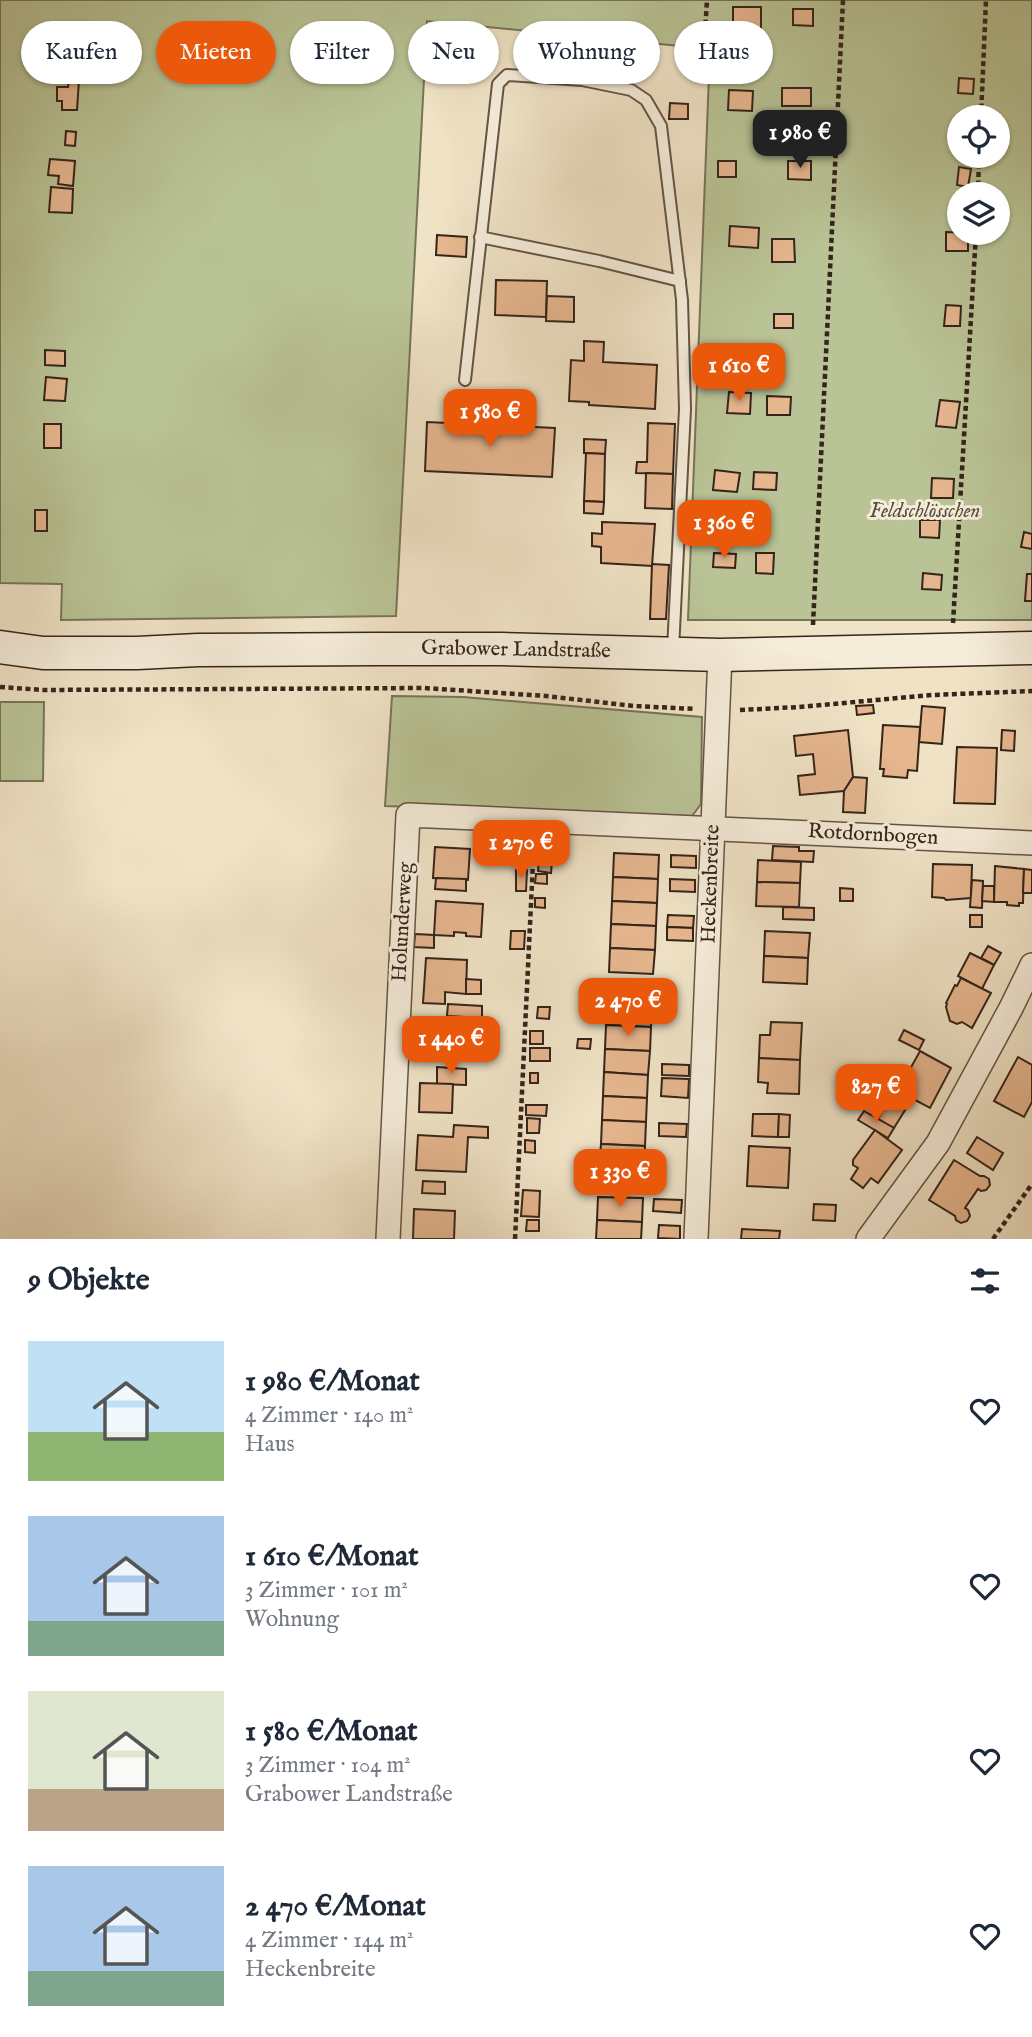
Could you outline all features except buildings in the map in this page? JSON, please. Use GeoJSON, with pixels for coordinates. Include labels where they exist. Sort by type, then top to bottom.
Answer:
{"type":"FeatureCollection","features":[{"type":"Feature","properties":{"kind":"main road","name":"Grabower Landstraße"},"geometry":{"type":"LineString","coordinates":[[0,646],[43,653],[389,649],[720,654],[1032,648]]}},
{"type":"Feature","properties":{"kind":"street","name":"Heckenbreite"},"geometry":{"type":"LineString","coordinates":[[696,1239],[720,654]]}},
{"type":"Feature","properties":{"kind":"street","name":"Rotdornbogen"},"geometry":{"type":"LineString","coordinates":[[408,815],[1032,843]]}},
{"type":"Feature","properties":{"kind":"street","name":"Holunderweg"},"geometry":{"type":"LineString","coordinates":[[388,1239],[408,815]]}},
{"type":"Feature","properties":{"kind":"street"},"geometry":{"type":"LineString","coordinates":[[869,1239],[938,1143],[1012,1008],[1032,965]]}},
{"type":"Feature","properties":{"kind":"lane"},"geometry":{"type":"LineString","coordinates":[[465,380],[498,83],[507,75],[582,80],[631,90],[646,100],[661,126],[680,281],[685,409],[673,653]]}},
{"type":"Feature","properties":{"kind":"lane"},"geometry":{"type":"LineString","coordinates":[[480,237],[599,261],[680,281]]}},
{"type":"Feature","properties":{"kind":"path"},"geometry":{"type":"LineString","coordinates":[[706,21],[707,0]]}},
{"type":"Feature","properties":{"kind":"path"},"geometry":{"type":"LineString","coordinates":[[813,634],[842,0]]}},
{"type":"Feature","properties":{"kind":"path"},"geometry":{"type":"LineString","coordinates":[[982,105],[986,0]]}},
{"type":"Feature","properties":{"kind":"path"},"geometry":{"type":"LineString","coordinates":[[954,627],[975,245]]}},
{"type":"Feature","properties":{"kind":"path"},"geometry":{"type":"LineString","coordinates":[[0,687],[43,691],[424,688],[546,696],[634,706],[718,710],[765,710],[919,696],[1032,691]]}},
{"type":"Feature","properties":{"kind":"path"},"geometry":{"type":"LineString","coordinates":[[515,1239],[535,820]]}},
{"type":"Feature","properties":{"kind":"path"},"geometry":{"type":"LineString","coordinates":[[993,1239],[1032,1184]]}},
{"type":"Feature","properties":{"kind":"green space","name":"Feldschlösschen"},"geometry":{"type":"Polygon","coordinates":[[[0,0],[1032,0],[1032,620],[688,620],[709,84],[773,84],[773,21],[674,21],[674,45],[660,44],[660,21],[513,21],[513,30],[499,28],[499,21],[408,21],[408,84],[424,84],[396,616],[61,620],[62,584],[0,583],[0,0]]]}},
{"type":"Feature","properties":{"kind":"green space"},"geometry":{"type":"Polygon","coordinates":[[[392,696],[463,697],[702,717],[701,804],[692,816],[385,806],[392,696]]]}},
{"type":"Feature","properties":{"kind":"green space"},"geometry":{"type":"Polygon","coordinates":[[[0,702],[44,702],[43,781],[0,781],[0,702]]]}}]}
